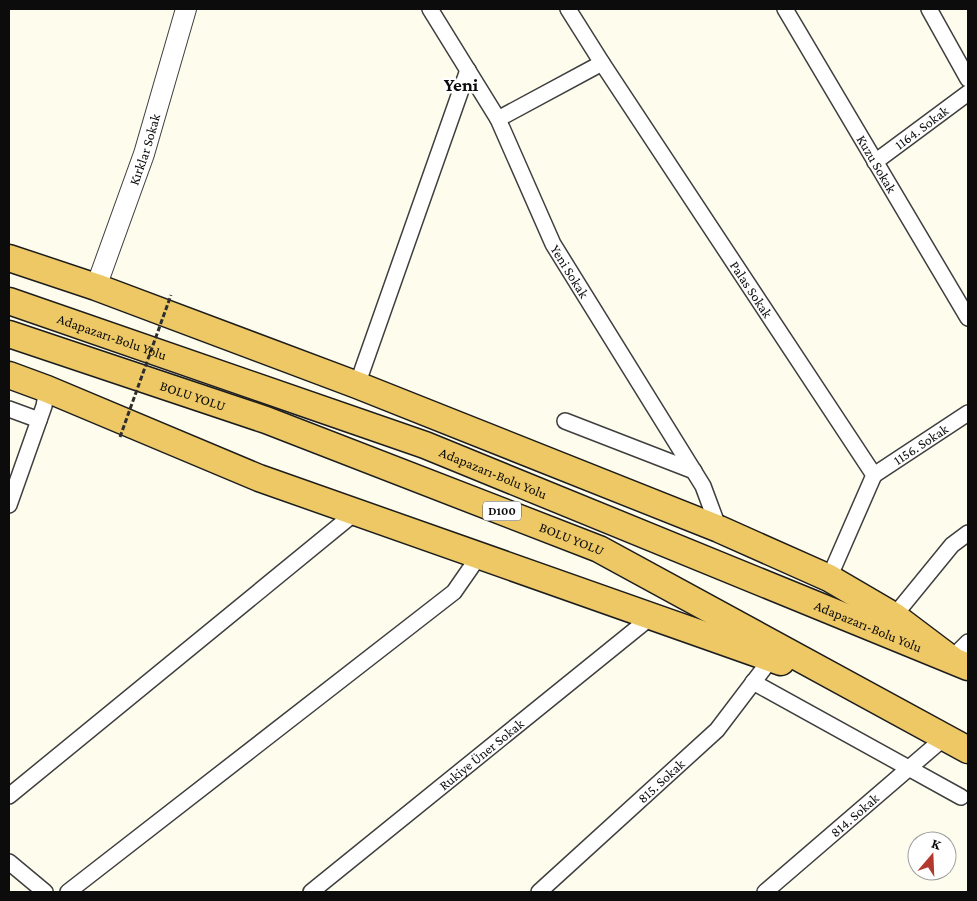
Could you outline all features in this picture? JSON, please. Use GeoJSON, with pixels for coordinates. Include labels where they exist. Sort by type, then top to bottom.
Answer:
{"type":"FeatureCollection","features":[{"type":"Feature","properties":{"kind":"highway"},"geometry":{"type":"LineString","coordinates":[[9,258],[96,287],[357,385],[719,529],[829,578],[962,656]]}},
{"type":"Feature","properties":{"kind":"highway","name":"Adapazarı-Bolu Yolu"},"geometry":{"type":"LineString","coordinates":[[9,301],[425,445],[962,656]]}},
{"type":"Feature","properties":{"kind":"highway","name":"BOLU YOLU"},"geometry":{"type":"LineString","coordinates":[[9,334],[266,420],[599,549],[959,747]]}},
{"type":"Feature","properties":{"kind":"highway"},"geometry":{"type":"LineString","coordinates":[[9,375],[47,389],[259,478],[854,688]]}},
{"type":"Feature","properties":{"kind":"street","name":"Kırklar Sokak"},"geometry":{"type":"LineString","coordinates":[[96,287],[144,154],[186,9]]}},
{"type":"Feature","properties":{"kind":"street","name":"Yeni Sokak"},"geometry":{"type":"LineString","coordinates":[[430,9],[498,119],[553,244],[703,486],[719,529]]}},
{"type":"Feature","properties":{"kind":"street","name":"Palas Sokak"},"geometry":{"type":"LineString","coordinates":[[568,9],[602,64],[874,475]]}},
{"type":"Feature","properties":{"kind":"street","name":"Kuzu Sokak"},"geometry":{"type":"LineString","coordinates":[[785,9],[968,318]]}},
{"type":"Feature","properties":{"kind":"street"},"geometry":{"type":"LineString","coordinates":[[929,9],[968,79]]}},
{"type":"Feature","properties":{"kind":"street"},"geometry":{"type":"LineString","coordinates":[[498,119],[602,64]]}},
{"type":"Feature","properties":{"kind":"street"},"geometry":{"type":"LineString","coordinates":[[357,385],[468,70]]}},
{"type":"Feature","properties":{"kind":"street","name":"1164. Sokak"},"geometry":{"type":"LineString","coordinates":[[876,162],[968,93]]}},
{"type":"Feature","properties":{"kind":"street"},"geometry":{"type":"LineString","coordinates":[[9,504],[44,406],[47,389]]}},
{"type":"Feature","properties":{"kind":"street"},"geometry":{"type":"LineString","coordinates":[[9,409],[39,420]]}},
{"type":"Feature","properties":{"kind":"street","name":"1156. Sokak"},"geometry":{"type":"LineString","coordinates":[[874,475],[968,413]]}},
{"type":"Feature","properties":{"kind":"street"},"geometry":{"type":"LineString","coordinates":[[565,421],[694,471]]}},
{"type":"Feature","properties":{"kind":"street"},"geometry":{"type":"LineString","coordinates":[[829,578],[874,475]]}},
{"type":"Feature","properties":{"kind":"street"},"geometry":{"type":"LineString","coordinates":[[9,796],[356,512]]}},
{"type":"Feature","properties":{"kind":"street"},"geometry":{"type":"LineString","coordinates":[[894,616],[952,545],[968,533]]}},
{"type":"Feature","properties":{"kind":"street"},"geometry":{"type":"LineString","coordinates":[[68,892],[454,592],[479,556]]}},
{"type":"Feature","properties":{"kind":"street","name":"Rukiye Üner Sokak"},"geometry":{"type":"LineString","coordinates":[[311,892],[651,616]]}},
{"type":"Feature","properties":{"kind":"street","name":"815. Sokak"},"geometry":{"type":"LineString","coordinates":[[539,892],[717,730],[771,659]]}},
{"type":"Feature","properties":{"kind":"street"},"geometry":{"type":"LineString","coordinates":[[754,682],[961,797]]}},
{"type":"Feature","properties":{"kind":"street","name":"814. Sokak"},"geometry":{"type":"LineString","coordinates":[[765,892],[909,768],[959,747]]}},
{"type":"Feature","properties":{"kind":"street"},"geometry":{"type":"LineString","coordinates":[[9,862],[45,892]]}},
{"type":"Feature","properties":{"kind":"path"},"geometry":{"type":"LineString","coordinates":[[120,437],[171,294]]}},
{"type":"Feature","properties":{"kind":"district","name":"Yeni"},"geometry":{"type":"Point","coordinates":[461,84]}}]}
